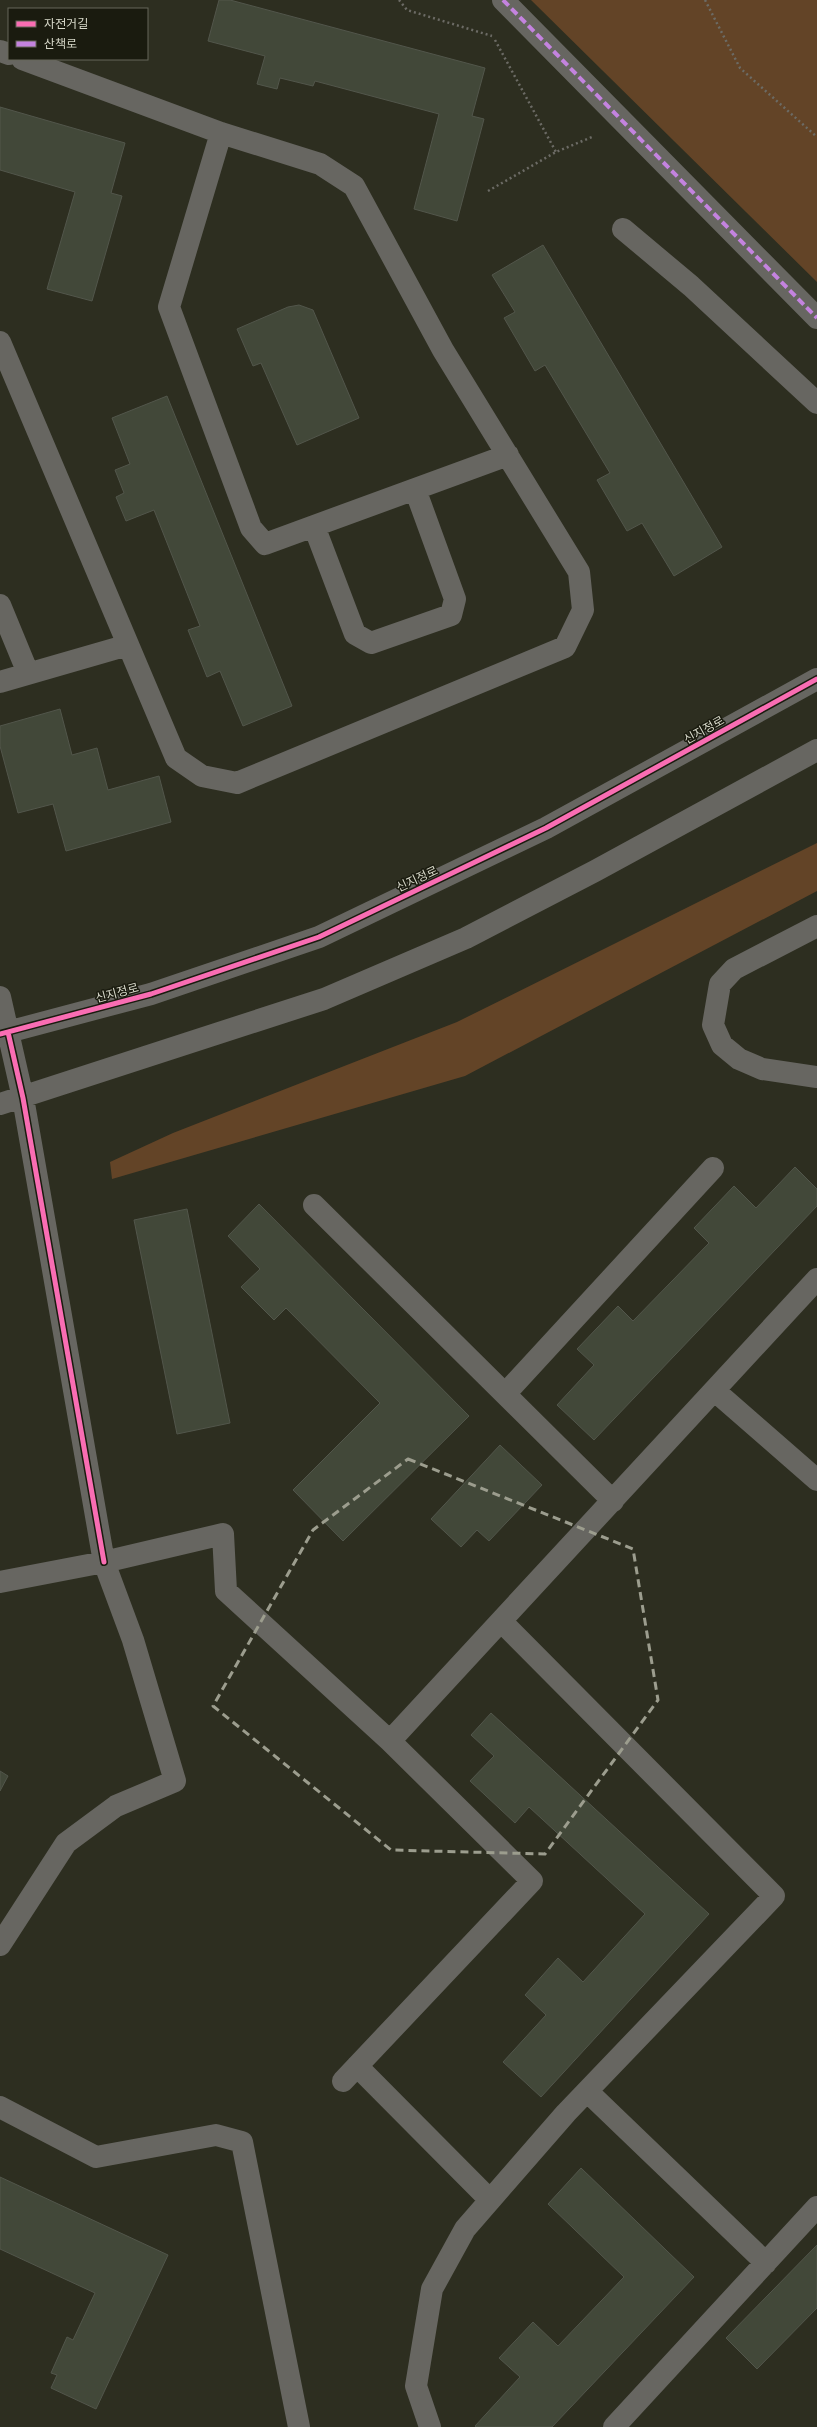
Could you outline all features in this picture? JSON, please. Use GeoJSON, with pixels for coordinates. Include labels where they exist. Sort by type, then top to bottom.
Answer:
{"type":"FeatureCollection","features":[{"type":"Feature","properties":{"kind":"street"},"geometry":{"type":"LineString","coordinates":[[503,0],[817,318]]}},
{"type":"Feature","properties":{"kind":"street"},"geometry":{"type":"LineString","coordinates":[[0,342],[176,758],[202,776],[237,783],[565,647],[583,610],[579,572],[443,350],[354,186],[320,164],[221,133],[25,60]]}},
{"type":"Feature","properties":{"kind":"street"},"geometry":{"type":"LineString","coordinates":[[221,133],[169,308],[251,528],[265,544],[508,455]]}},
{"type":"Feature","properties":{"kind":"street"},"geometry":{"type":"LineString","coordinates":[[623,229],[691,286],[817,403]]}},
{"type":"Feature","properties":{"kind":"street"},"geometry":{"type":"LineString","coordinates":[[314,526],[355,634],[371,643],[451,615],[455,599],[415,489]]}},
{"type":"Feature","properties":{"kind":"street"},"geometry":{"type":"LineString","coordinates":[[0,605],[28,673]]}},
{"type":"Feature","properties":{"kind":"street"},"geometry":{"type":"LineString","coordinates":[[0,682],[128,645]]}},
{"type":"Feature","properties":{"kind":"street","name":"신지정로"},"geometry":{"type":"LineString","coordinates":[[4,1033],[151,994],[319,937],[546,828],[817,679]]}},
{"type":"Feature","properties":{"kind":"street"},"geometry":{"type":"LineString","coordinates":[[0,1104],[23,1098],[324,999],[466,938],[595,871],[817,750]]}},
{"type":"Feature","properties":{"kind":"street"},"geometry":{"type":"LineString","coordinates":[[817,926],[734,969],[720,984],[713,1025],[722,1045],[739,1059],[762,1069],[817,1077]]}},
{"type":"Feature","properties":{"kind":"street"},"geometry":{"type":"LineString","coordinates":[[0,997],[4,1033],[23,1098],[104,1562],[133,1640],[175,1781],[116,1806],[66,1843],[0,1945]]}},
{"type":"Feature","properties":{"kind":"street"},"geometry":{"type":"LineString","coordinates":[[505,1394],[713,1168]]}},
{"type":"Feature","properties":{"kind":"street"},"geometry":{"type":"LineString","coordinates":[[314,1204],[613,1501]]}},
{"type":"Feature","properties":{"kind":"street"},"geometry":{"type":"LineString","coordinates":[[390,1741],[502,1622],[817,1279]]}},
{"type":"Feature","properties":{"kind":"street"},"geometry":{"type":"LineString","coordinates":[[715,1391],[817,1480]]}},
{"type":"Feature","properties":{"kind":"street"},"geometry":{"type":"LineString","coordinates":[[0,1582],[104,1562],[223,1534],[226,1592],[390,1741],[532,1881],[350,2073],[490,2200]]}},
{"type":"Feature","properties":{"kind":"street"},"geometry":{"type":"LineString","coordinates":[[430,2427],[416,2386],[432,2289],[465,2229],[587,2091],[774,1896],[502,1622]]}},
{"type":"Feature","properties":{"kind":"street"},"geometry":{"type":"LineString","coordinates":[[587,2091],[766,2263]]}},
{"type":"Feature","properties":{"kind":"street"},"geometry":{"type":"LineString","coordinates":[[0,2107],[96,2157],[216,2135],[242,2142],[299,2427]]}},
{"type":"Feature","properties":{"kind":"street"},"geometry":{"type":"LineString","coordinates":[[614,2427],[817,2207]]}},
{"type":"Feature","properties":{"kind":"path"},"geometry":{"type":"LineString","coordinates":[[399,0],[407,10],[493,37],[556,152]]}},
{"type":"Feature","properties":{"kind":"path"},"geometry":{"type":"LineString","coordinates":[[705,0],[740,68],[817,137]]}},
{"type":"Feature","properties":{"kind":"path"},"geometry":{"type":"LineString","coordinates":[[488,191],[556,152],[624,123]]}},
{"type":"Feature","properties":{"kind":"highlighted area"},"geometry":{"type":"Polygon","coordinates":[[[408,1459],[633,1549],[658,1700],[545,1854],[391,1850],[213,1706],[313,1530],[408,1459]]]}},
{"type":"Feature","properties":{"kind":"shaded area"},"geometry":{"type":"Polygon","coordinates":[[[531,0],[817,0],[817,282],[531,0]]]}},
{"type":"Feature","properties":{"kind":"shaded area"},"geometry":{"type":"Polygon","coordinates":[[[817,843],[817,891],[465,1076],[112,1179],[110,1162],[173,1133],[457,1022],[817,843]]]}},
{"type":"Feature","properties":{"kind":"building"},"geometry":{"type":"Polygon","coordinates":[[[219,0],[230,0],[485,68],[472,116],[484,119],[457,221],[414,209],[439,114],[315,81],[313,86],[280,78],[277,89],[257,84],[265,56],[208,41],[219,0]]]}},
{"type":"Feature","properties":{"kind":"building"},"geometry":{"type":"Polygon","coordinates":[[[0,107],[125,143],[111,193],[122,196],[92,301],[47,289],[75,192],[0,170],[0,107]]]}},
{"type":"Feature","properties":{"kind":"building"},"geometry":{"type":"Polygon","coordinates":[[[543,245],[722,547],[674,576],[642,523],[627,531],[597,480],[610,473],[545,365],[535,371],[504,318],[515,312],[492,275],[543,245]]]}},
{"type":"Feature","properties":{"kind":"building"},"geometry":{"type":"Polygon","coordinates":[[[299,305],[313,310],[359,418],[297,445],[261,363],[253,366],[237,329],[288,307],[299,305]]]}},
{"type":"Feature","properties":{"kind":"building"},"geometry":{"type":"Polygon","coordinates":[[[167,396],[292,706],[243,726],[220,671],[207,677],[188,630],[200,626],[154,510],[126,521],[116,497],[124,493],[115,470],[130,464],[112,418],[167,396]]]}},
{"type":"Feature","properties":{"kind":"building"},"geometry":{"type":"Polygon","coordinates":[[[60,709],[72,755],[97,748],[108,790],[159,776],[171,822],[66,851],[53,804],[18,813],[0,746],[0,726],[60,709]]]}},
{"type":"Feature","properties":{"kind":"building"},"geometry":{"type":"Polygon","coordinates":[[[795,1167],[817,1189],[817,1206],[594,1440],[557,1405],[594,1365],[577,1349],[618,1306],[633,1321],[709,1243],[694,1228],[734,1186],[756,1208],[795,1167]]]}},
{"type":"Feature","properties":{"kind":"building"},"geometry":{"type":"Polygon","coordinates":[[[259,1204],[469,1416],[343,1541],[293,1490],[380,1403],[286,1308],[274,1320],[241,1287],[260,1269],[228,1236],[259,1204]]]}},
{"type":"Feature","properties":{"kind":"building"},"geometry":{"type":"Polygon","coordinates":[[[187,1209],[230,1423],[177,1434],[134,1220],[187,1209]]]}},
{"type":"Feature","properties":{"kind":"building"},"geometry":{"type":"Polygon","coordinates":[[[500,1445],[542,1485],[489,1541],[477,1530],[461,1547],[431,1519],[500,1445]]]}},
{"type":"Feature","properties":{"kind":"building"},"geometry":{"type":"Polygon","coordinates":[[[491,1713],[709,1914],[541,2097],[503,2062],[546,2015],[525,1995],[558,1958],[583,1982],[645,1914],[529,1807],[515,1823],[470,1781],[494,1756],[471,1735],[491,1713]]]}},
{"type":"Feature","properties":{"kind":"building"},"geometry":{"type":"Polygon","coordinates":[[[0,1771],[8,1776],[0,1791],[0,1771]]]}},
{"type":"Feature","properties":{"kind":"building"},"geometry":{"type":"Polygon","coordinates":[[[581,2168],[694,2277],[552,2427],[476,2427],[475,2426],[520,2377],[499,2358],[533,2322],[558,2346],[624,2277],[548,2204],[581,2168]]]}},
{"type":"Feature","properties":{"kind":"building"},"geometry":{"type":"Polygon","coordinates":[[[0,2177],[168,2255],[96,2409],[51,2388],[57,2375],[51,2373],[67,2337],[73,2340],[95,2293],[0,2249],[0,2177]]]}},
{"type":"Feature","properties":{"kind":"building"},"geometry":{"type":"Polygon","coordinates":[[[817,2245],[817,2308],[757,2369],[726,2338],[817,2245]]]}},
{"type":"Feature","properties":{"kind":"marked path"},"geometry":{"type":"LineString","coordinates":[[503,0],[817,318]]}},
{"type":"Feature","properties":{"kind":"cycle path"},"geometry":{"type":"LineString","coordinates":[[0,1034],[151,994],[319,937],[546,828],[817,679]]}},
{"type":"Feature","properties":{"kind":"cycle path"},"geometry":{"type":"LineString","coordinates":[[8,1032],[23,1098],[104,1562]]}}]}
